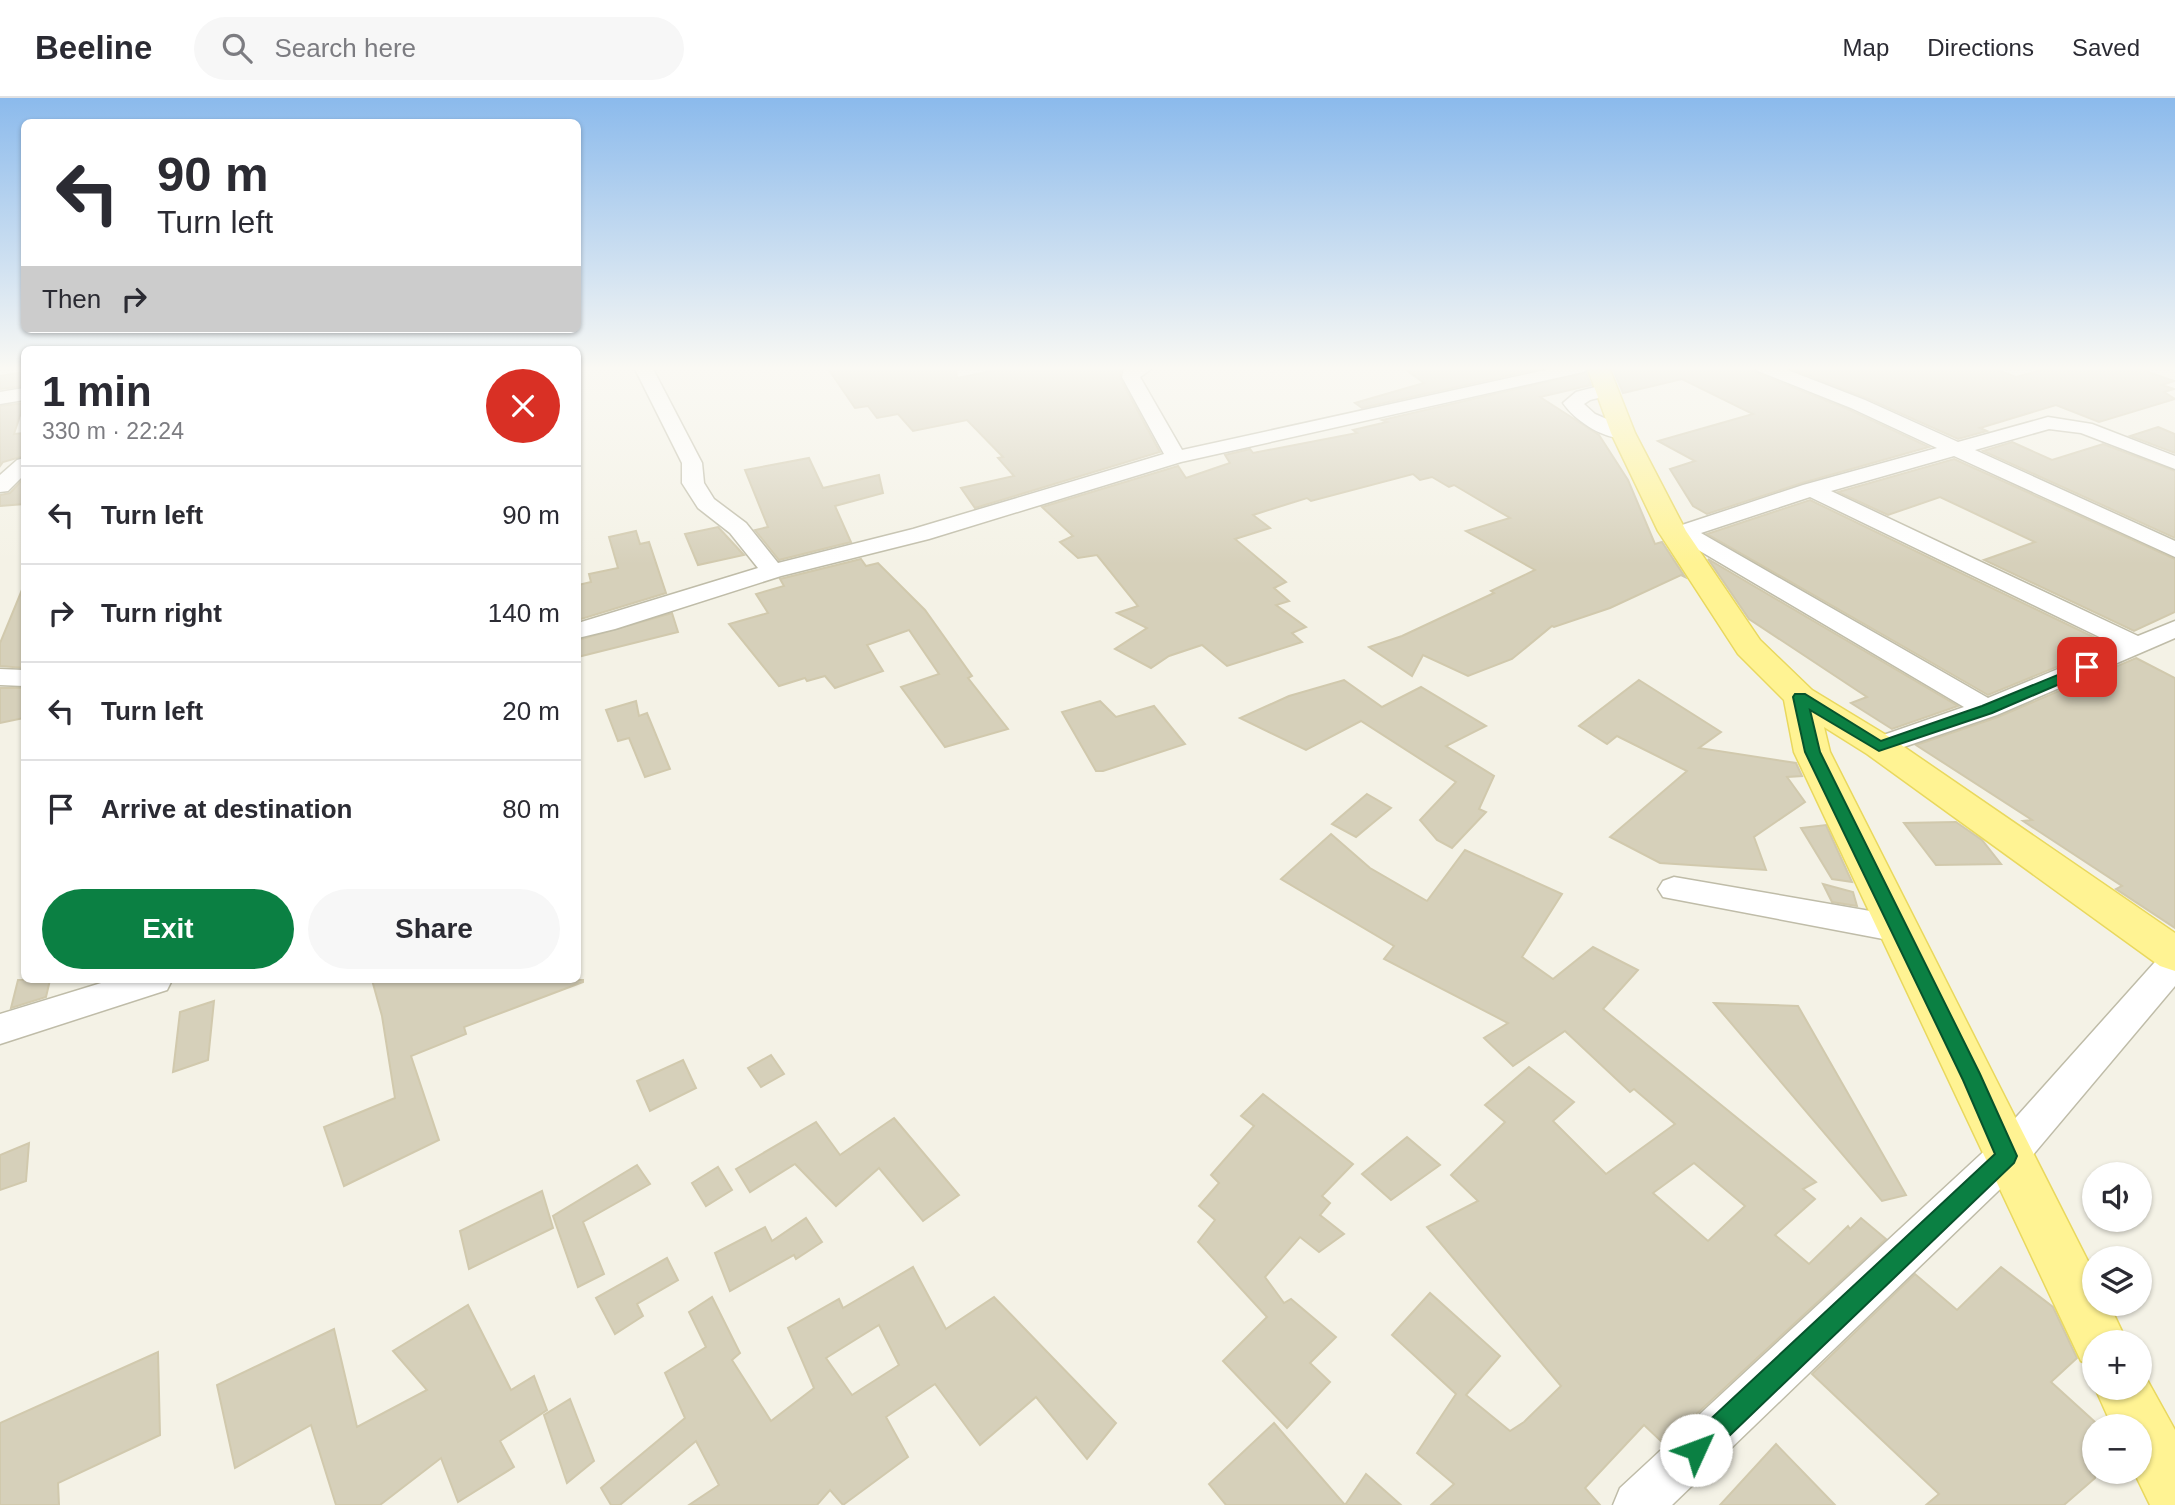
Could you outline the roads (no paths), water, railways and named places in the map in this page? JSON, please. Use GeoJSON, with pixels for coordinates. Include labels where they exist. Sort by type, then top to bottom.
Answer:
{"type":"FeatureCollection","features":[{"type":"Feature","properties":{"kind":"main road"},"geometry":{"type":"LineString","coordinates":[[1623,433],[1677,532],[1749,647],[1800,697],[1879,746],[2175,955]]}},
{"type":"Feature","properties":{"kind":"main road"},"geometry":{"type":"LineString","coordinates":[[1800,697],[1812,752],[2094,1330]]}},
{"type":"Feature","properties":{"kind":"main road"},"geometry":{"type":"LineString","coordinates":[[2129,1400],[2175,1492]]}},
{"type":"Feature","properties":{"kind":"street"},"geometry":{"type":"LineString","coordinates":[[677,433],[692,463],[693,483],[706,503],[738,528],[773,570]]}},
{"type":"Feature","properties":{"kind":"street"},"geometry":{"type":"LineString","coordinates":[[1162,433],[1176,457]]}},
{"type":"Feature","properties":{"kind":"street"},"geometry":{"type":"LineString","coordinates":[[581,629],[607,624],[773,570],[921,534],[1176,457],[1286,433]]}},
{"type":"Feature","properties":{"kind":"street"},"geometry":{"type":"LineString","coordinates":[[1920,433],[2175,550]]}},
{"type":"Feature","properties":{"kind":"street"},"geometry":{"type":"LineString","coordinates":[[1677,532],[1811,490],[2013,433]]}},
{"type":"Feature","properties":{"kind":"street"},"geometry":{"type":"LineString","coordinates":[[2097,433],[2175,463]]}},
{"type":"Feature","properties":{"kind":"street"},"geometry":{"type":"LineString","coordinates":[[0,486],[21,467]]}},
{"type":"Feature","properties":{"kind":"street"},"geometry":{"type":"LineString","coordinates":[[1811,490],[2137,645]]}},
{"type":"Feature","properties":{"kind":"street"},"geometry":{"type":"LineString","coordinates":[[1677,532],[1987,709]]}},
{"type":"Feature","properties":{"kind":"street"},"geometry":{"type":"LineString","coordinates":[[1879,746],[1987,709],[2175,629]]}},
{"type":"Feature","properties":{"kind":"street"},"geometry":{"type":"LineString","coordinates":[[0,677],[21,678]]}},
{"type":"Feature","properties":{"kind":"street"},"geometry":{"type":"LineString","coordinates":[[1674,889],[1899,929]]}},
{"type":"Feature","properties":{"kind":"street"},"geometry":{"type":"LineString","coordinates":[[1637,1505],[2007,1156],[2175,962]]}},
{"type":"Feature","properties":{"kind":"street"},"geometry":{"type":"LineString","coordinates":[[0,1029],[146,983]]}}]}
